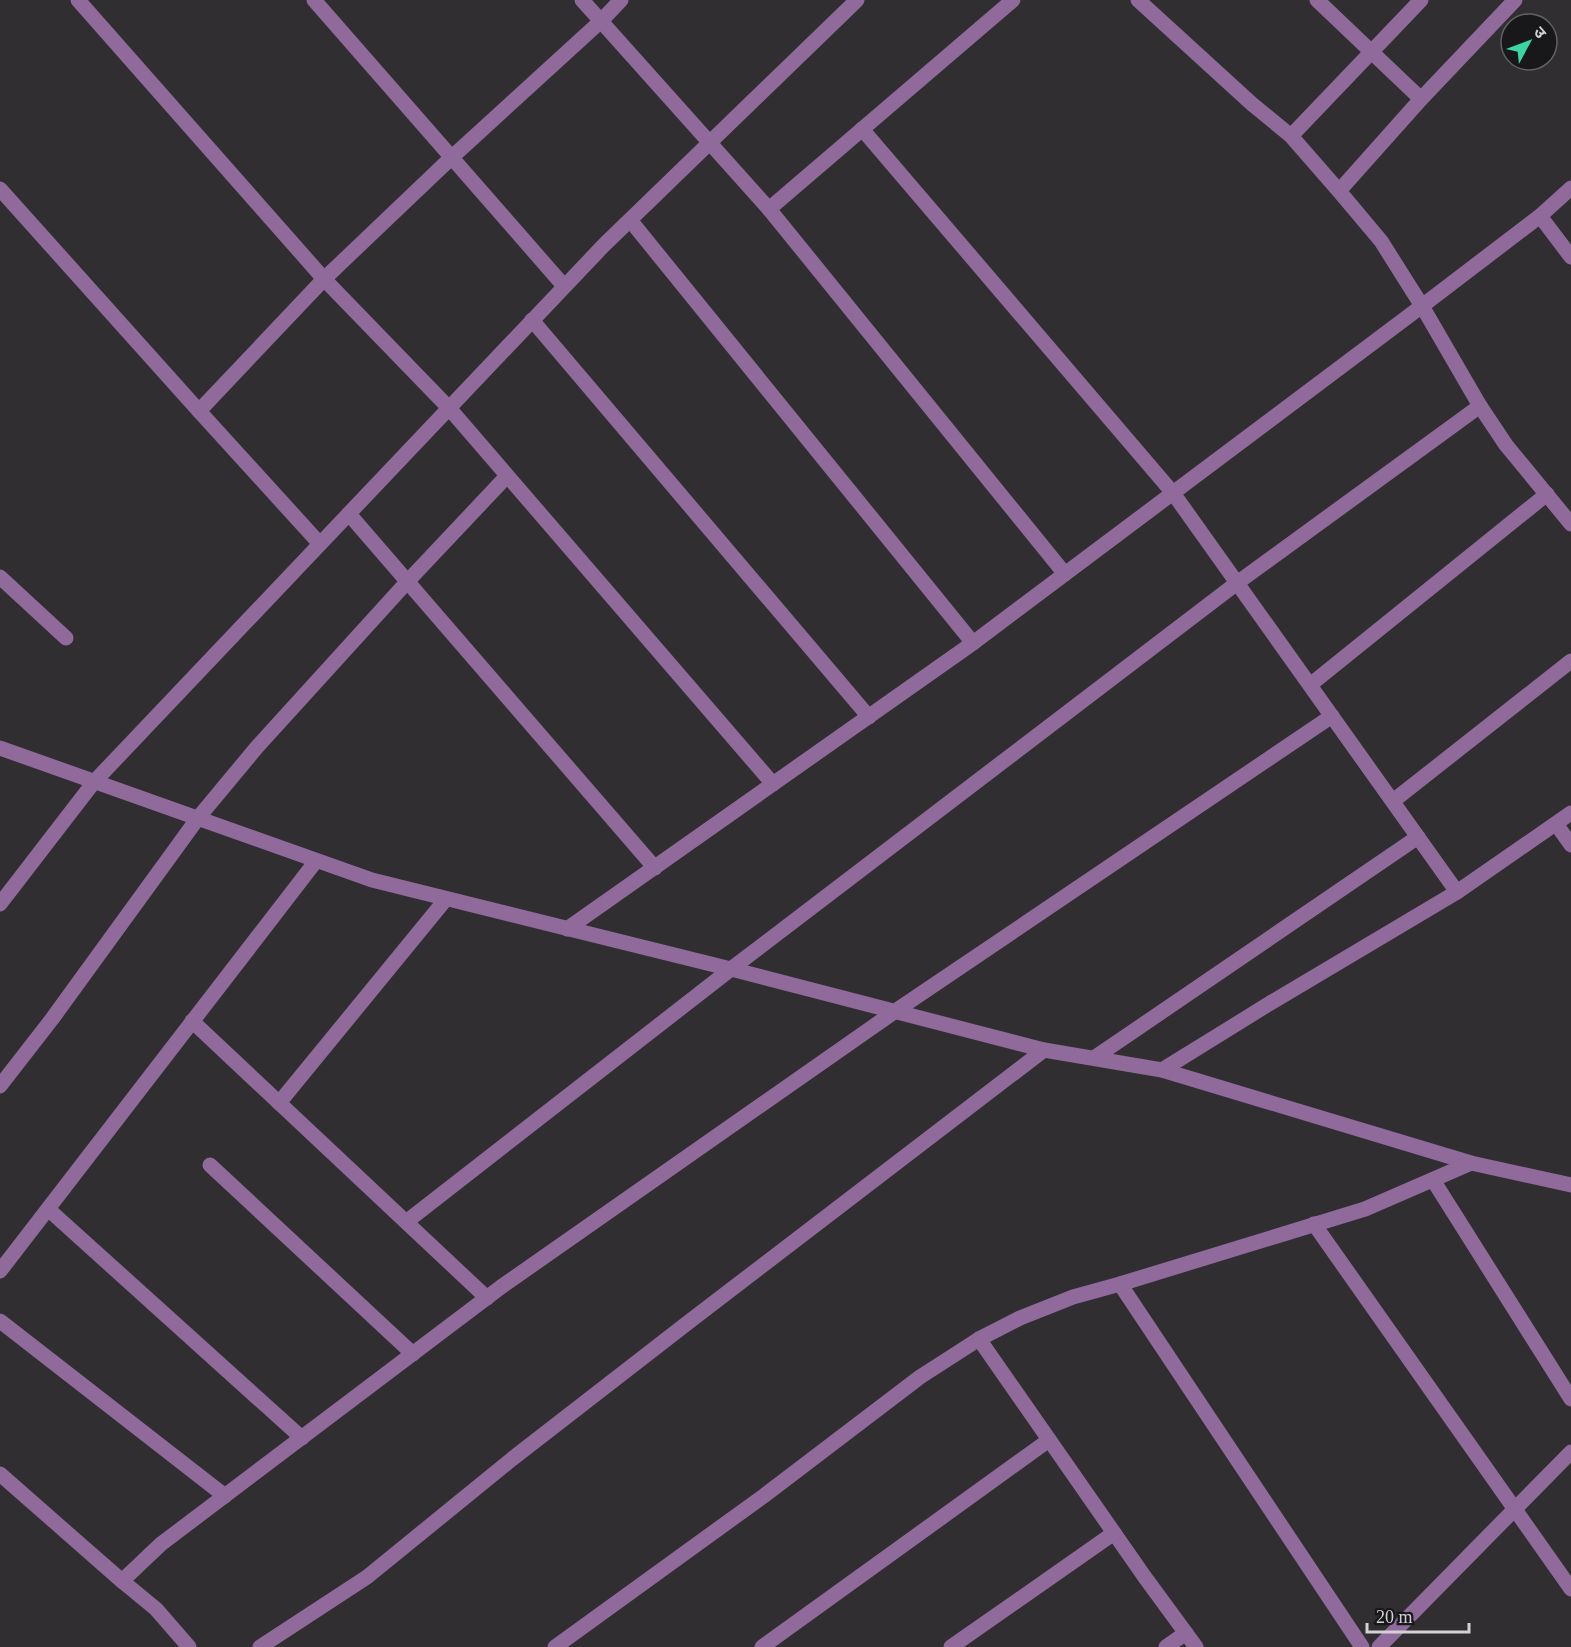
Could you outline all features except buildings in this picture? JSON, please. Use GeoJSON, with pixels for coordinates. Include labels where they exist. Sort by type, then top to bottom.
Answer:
{"type":"FeatureCollection","features":[{"type":"Feature","properties":{"kind":"street"},"geometry":{"type":"LineString","coordinates":[[78,0],[324,279],[448,408],[773,784]]}},
{"type":"Feature","properties":{"kind":"street"},"geometry":{"type":"LineString","coordinates":[[314,0],[564,286]]}},
{"type":"Feature","properties":{"kind":"street"},"geometry":{"type":"LineString","coordinates":[[582,0],[769,209],[1065,574]]}},
{"type":"Feature","properties":{"kind":"street"},"geometry":{"type":"LineString","coordinates":[[199,411],[324,279],[621,0]]}},
{"type":"Feature","properties":{"kind":"street"},"geometry":{"type":"LineString","coordinates":[[0,904],[94,782],[448,408],[630,220],[857,0]]}},
{"type":"Feature","properties":{"kind":"street"},"geometry":{"type":"LineString","coordinates":[[769,209],[1013,0]]}},
{"type":"Feature","properties":{"kind":"street"},"geometry":{"type":"LineString","coordinates":[[1138,0],[1252,104],[1291,136],[1340,191],[1381,241],[1506,445],[1571,524]]}},
{"type":"Feature","properties":{"kind":"street"},"geometry":{"type":"LineString","coordinates":[[1317,0],[1421,99]]}},
{"type":"Feature","properties":{"kind":"street"},"geometry":{"type":"LineString","coordinates":[[1291,136],[1420,0]]}},
{"type":"Feature","properties":{"kind":"street"},"geometry":{"type":"LineString","coordinates":[[1340,191],[1421,99],[1515,0]]}},
{"type":"Feature","properties":{"kind":"street"},"geometry":{"type":"LineString","coordinates":[[862,129],[1173,493],[1457,892]]}},
{"type":"Feature","properties":{"kind":"street"},"geometry":{"type":"LineString","coordinates":[[567,930],[973,643],[1422,306],[1540,216],[1571,188]]}},
{"type":"Feature","properties":{"kind":"street"},"geometry":{"type":"LineString","coordinates":[[0,189],[320,544]]}},
{"type":"Feature","properties":{"kind":"street"},"geometry":{"type":"LineString","coordinates":[[1540,216],[1571,256]]}},
{"type":"Feature","properties":{"kind":"street"},"geometry":{"type":"LineString","coordinates":[[630,220],[973,643]]}},
{"type":"Feature","properties":{"kind":"street"},"geometry":{"type":"LineString","coordinates":[[532,320],[869,717]]}},
{"type":"Feature","properties":{"kind":"street"},"geometry":{"type":"LineString","coordinates":[[406,1222],[731,969],[1237,583],[1480,406]]}},
{"type":"Feature","properties":{"kind":"street"},"geometry":{"type":"LineString","coordinates":[[0,1086],[59,1010],[198,818],[257,747],[507,476]]}},
{"type":"Feature","properties":{"kind":"street"},"geometry":{"type":"LineString","coordinates":[[1310,685],[1547,494]]}},
{"type":"Feature","properties":{"kind":"street"},"geometry":{"type":"LineString","coordinates":[[349,513],[655,868]]}},
{"type":"Feature","properties":{"kind":"street"},"geometry":{"type":"LineString","coordinates":[[0,577],[66,638]]}},
{"type":"Feature","properties":{"kind":"street"},"geometry":{"type":"LineString","coordinates":[[1393,801],[1571,661]]}},
{"type":"Feature","properties":{"kind":"street"},"geometry":{"type":"LineString","coordinates":[[122,1581],[161,1544],[487,1298],[894,1012],[1332,716]]}},
{"type":"Feature","properties":{"kind":"street"},"geometry":{"type":"LineString","coordinates":[[0,748],[372,880],[1044,1050],[1162,1070],[1471,1163],[1571,1185]]}},
{"type":"Feature","properties":{"kind":"street"},"geometry":{"type":"LineString","coordinates":[[1162,1070],[1457,892],[1571,813]]}},
{"type":"Feature","properties":{"kind":"street"},"geometry":{"type":"LineString","coordinates":[[1556,824],[1571,845]]}},
{"type":"Feature","properties":{"kind":"street"},"geometry":{"type":"LineString","coordinates":[[1094,1058],[1418,837]]}},
{"type":"Feature","properties":{"kind":"street"},"geometry":{"type":"LineString","coordinates":[[0,1271],[316,861]]}},
{"type":"Feature","properties":{"kind":"street"},"geometry":{"type":"LineString","coordinates":[[279,1103],[446,899]]}},
{"type":"Feature","properties":{"kind":"street"},"geometry":{"type":"LineString","coordinates":[[192,1021],[487,1298]]}},
{"type":"Feature","properties":{"kind":"street"},"geometry":{"type":"LineString","coordinates":[[260,1647],[367,1577],[512,1459],[1044,1050]]}},
{"type":"Feature","properties":{"kind":"street"},"geometry":{"type":"LineString","coordinates":[[558,1646],[765,1496],[920,1377],[979,1339],[1020,1318],[1073,1297],[1365,1209],[1471,1163]]}},
{"type":"Feature","properties":{"kind":"street"},"geometry":{"type":"LineString","coordinates":[[210,1165],[413,1354]]}},
{"type":"Feature","properties":{"kind":"street"},"geometry":{"type":"LineString","coordinates":[[1433,1180],[1571,1400]]}},
{"type":"Feature","properties":{"kind":"street"},"geometry":{"type":"LineString","coordinates":[[48,1209],[302,1438]]}},
{"type":"Feature","properties":{"kind":"street"},"geometry":{"type":"LineString","coordinates":[[1314,1224],[1571,1589]]}},
{"type":"Feature","properties":{"kind":"street"},"geometry":{"type":"LineString","coordinates":[[1120,1284],[1362,1647]]}},
{"type":"Feature","properties":{"kind":"street"},"geometry":{"type":"LineString","coordinates":[[0,1321],[225,1496]]}},
{"type":"Feature","properties":{"kind":"street"},"geometry":{"type":"LineString","coordinates":[[979,1339],[1196,1647]]}},
{"type":"Feature","properties":{"kind":"street"},"geometry":{"type":"LineString","coordinates":[[762,1647],[1049,1440]]}},
{"type":"Feature","properties":{"kind":"street"},"geometry":{"type":"LineString","coordinates":[[1379,1647],[1571,1452]]}},
{"type":"Feature","properties":{"kind":"street"},"geometry":{"type":"LineString","coordinates":[[0,1474],[156,1609],[189,1647]]}},
{"type":"Feature","properties":{"kind":"street"},"geometry":{"type":"LineString","coordinates":[[951,1647],[1114,1533]]}},
{"type":"Feature","properties":{"kind":"street"},"geometry":{"type":"LineString","coordinates":[[1166,1647],[1186,1633]]}}]}
